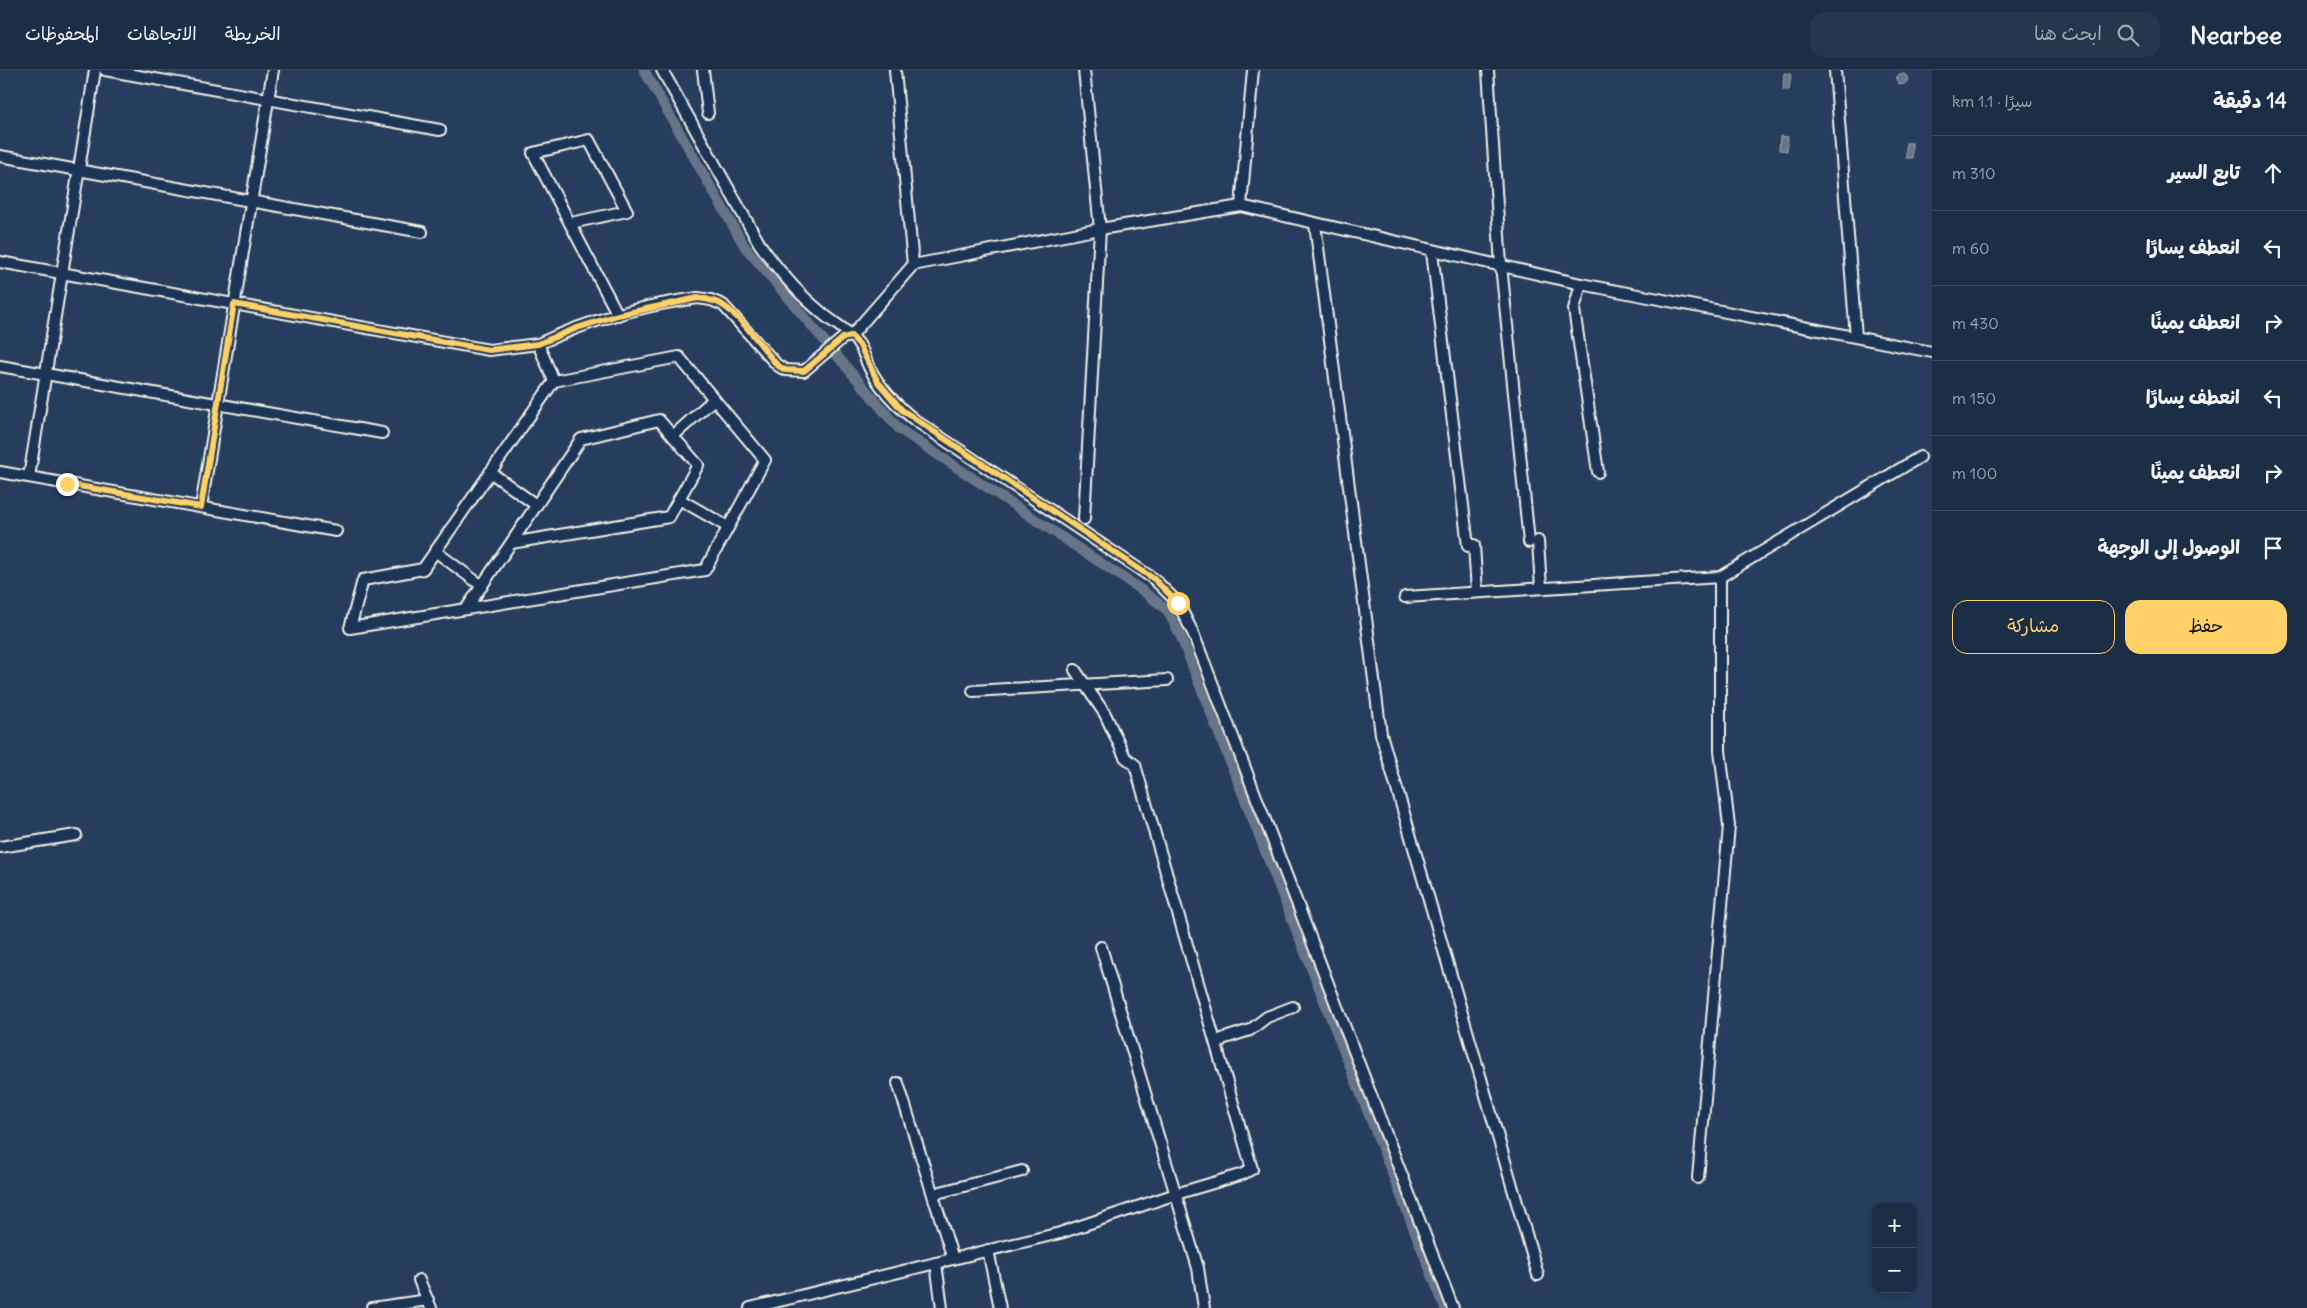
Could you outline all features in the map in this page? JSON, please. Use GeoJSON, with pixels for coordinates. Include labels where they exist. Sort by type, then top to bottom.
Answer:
{"type":"FeatureCollection","features":[{"type":"Feature","properties":{"kind":"street"},"geometry":{"type":"LineString","coordinates":[[29,477],[95,70]]}},
{"type":"Feature","properties":{"kind":"street"},"geometry":{"type":"LineString","coordinates":[[105,70],[440,130]]}},
{"type":"Feature","properties":{"kind":"street"},"geometry":{"type":"LineString","coordinates":[[201,507],[273,70]]}},
{"type":"Feature","properties":{"kind":"street"},"geometry":{"type":"LineString","coordinates":[[662,70],[746,222],[773,262],[802,296],[823,314],[843,327],[847,337],[859,344],[878,382],[902,410],[1154,579],[1178,603],[1193,633],[1453,1308]]}},
{"type":"Feature","properties":{"kind":"street"},"geometry":{"type":"LineString","coordinates":[[703,70],[708,113]]}},
{"type":"Feature","properties":{"kind":"street"},"geometry":{"type":"LineString","coordinates":[[895,70],[913,265]]}},
{"type":"Feature","properties":{"kind":"street"},"geometry":{"type":"LineString","coordinates":[[1084,70],[1100,229],[1084,519]]}},
{"type":"Feature","properties":{"kind":"street"},"geometry":{"type":"LineString","coordinates":[[1241,206],[1253,70]]}},
{"type":"Feature","properties":{"kind":"street"},"geometry":{"type":"LineString","coordinates":[[1488,70],[1501,265],[1541,588]]}},
{"type":"Feature","properties":{"kind":"street"},"geometry":{"type":"LineString","coordinates":[[1835,70],[1856,337]]}},
{"type":"Feature","properties":{"kind":"street"},"geometry":{"type":"LineString","coordinates":[[571,222],[627,210],[589,140],[533,153],[571,222],[618,315]]}},
{"type":"Feature","properties":{"kind":"street"},"geometry":{"type":"LineString","coordinates":[[0,156],[422,232]]}},
{"type":"Feature","properties":{"kind":"street"},"geometry":{"type":"LineString","coordinates":[[0,262],[489,350],[538,344],[577,328],[618,315],[698,298],[724,305],[734,314],[777,365],[785,370],[794,372],[804,371],[847,337],[913,265],[1100,229],[1241,206],[1432,252],[1501,265],[1580,284],[1932,352]]}},
{"type":"Feature","properties":{"kind":"street"},"geometry":{"type":"LineString","coordinates":[[1315,224],[1381,734],[1538,1275]]}},
{"type":"Feature","properties":{"kind":"street"},"geometry":{"type":"LineString","coordinates":[[1432,252],[1477,592]]}},
{"type":"Feature","properties":{"kind":"street"},"geometry":{"type":"LineString","coordinates":[[1580,284],[1574,309],[1598,472]]}},
{"type":"Feature","properties":{"kind":"street"},"geometry":{"type":"LineString","coordinates":[[538,344],[554,381]]}},
{"type":"Feature","properties":{"kind":"street"},"geometry":{"type":"LineString","coordinates":[[679,357],[714,399],[765,460],[705,570],[350,628],[363,580],[423,569],[554,381],[679,357]]}},
{"type":"Feature","properties":{"kind":"street"},"geometry":{"type":"LineString","coordinates":[[0,366],[382,433]]}},
{"type":"Feature","properties":{"kind":"street"},"geometry":{"type":"LineString","coordinates":[[673,436],[714,399]]}},
{"type":"Feature","properties":{"kind":"street"},"geometry":{"type":"LineString","coordinates":[[466,610],[536,505],[581,439],[659,420],[698,465],[669,517],[511,543]]}},
{"type":"Feature","properties":{"kind":"street"},"geometry":{"type":"LineString","coordinates":[[1405,596],[1720,577],[1920,457]]}},
{"type":"Feature","properties":{"kind":"street"},"geometry":{"type":"LineString","coordinates":[[0,472],[336,531]]}},
{"type":"Feature","properties":{"kind":"street"},"geometry":{"type":"LineString","coordinates":[[490,472],[536,505]]}},
{"type":"Feature","properties":{"kind":"street"},"geometry":{"type":"LineString","coordinates":[[679,498],[728,527]]}},
{"type":"Feature","properties":{"kind":"street"},"geometry":{"type":"LineString","coordinates":[[435,551],[482,586]]}},
{"type":"Feature","properties":{"kind":"street"},"geometry":{"type":"LineString","coordinates":[[1698,1178],[1729,826],[1720,750],[1720,577]]}},
{"type":"Feature","properties":{"kind":"street"},"geometry":{"type":"LineString","coordinates":[[750,1308],[1060,1233],[1176,1194],[1243,1174],[1252,1169],[1135,765],[1125,757],[1105,714],[1076,670]]}},
{"type":"Feature","properties":{"kind":"street"},"geometry":{"type":"LineString","coordinates":[[973,691],[1168,680]]}},
{"type":"Feature","properties":{"kind":"street"},"geometry":{"type":"LineString","coordinates":[[0,847],[76,835]]}},
{"type":"Feature","properties":{"kind":"street"},"geometry":{"type":"LineString","coordinates":[[1101,947],[1198,1268],[1204,1308]]}},
{"type":"Feature","properties":{"kind":"street"},"geometry":{"type":"LineString","coordinates":[[1217,1046],[1222,1039],[1250,1030],[1267,1017],[1293,1007]]}},
{"type":"Feature","properties":{"kind":"street"},"geometry":{"type":"LineString","coordinates":[[898,1083],[953,1259]]}},
{"type":"Feature","properties":{"kind":"street"},"geometry":{"type":"LineString","coordinates":[[933,1194],[1022,1171]]}},
{"type":"Feature","properties":{"kind":"street"},"geometry":{"type":"LineString","coordinates":[[988,1250],[1000,1308]]}},
{"type":"Feature","properties":{"kind":"street"},"geometry":{"type":"LineString","coordinates":[[936,1263],[942,1308]]}},
{"type":"Feature","properties":{"kind":"street"},"geometry":{"type":"LineString","coordinates":[[372,1308],[429,1304],[419,1280]]}},
{"type":"Feature","properties":{"kind":"water"},"geometry":{"type":"Polygon","coordinates":[[[1784,73],[1791,74],[1789,90],[1783,90],[1784,73]]]}},
{"type":"Feature","properties":{"kind":"water"},"geometry":{"type":"Polygon","coordinates":[[[1900,74],[1904,74],[1907,79],[1906,83],[1900,84],[1897,81],[1897,77],[1900,74]]]}},
{"type":"Feature","properties":{"kind":"water"},"geometry":{"type":"Polygon","coordinates":[[[1780,136],[1788,137],[1787,151],[1779,150],[1780,136]]]}},
{"type":"Feature","properties":{"kind":"water"},"geometry":{"type":"Polygon","coordinates":[[[1906,143],[1912,143],[1912,158],[1906,158],[1906,143]]]}},
{"type":"Feature","properties":{"kind":"waterway"},"geometry":{"type":"LineString","coordinates":[[644,70],[745,247],[899,429],[1143,591],[1167,610],[1180,635],[1445,1308]]}},
{"type":"Feature","properties":{"kind":"route"},"geometry":{"type":"LineString","coordinates":[[67,484],[201,507],[234,304],[489,350],[538,344],[597,321],[698,298],[724,305],[734,314],[777,365],[785,370],[794,372],[804,371],[843,338],[851,336],[859,344],[878,382],[902,410],[1154,579],[1178,603]]}}]}
